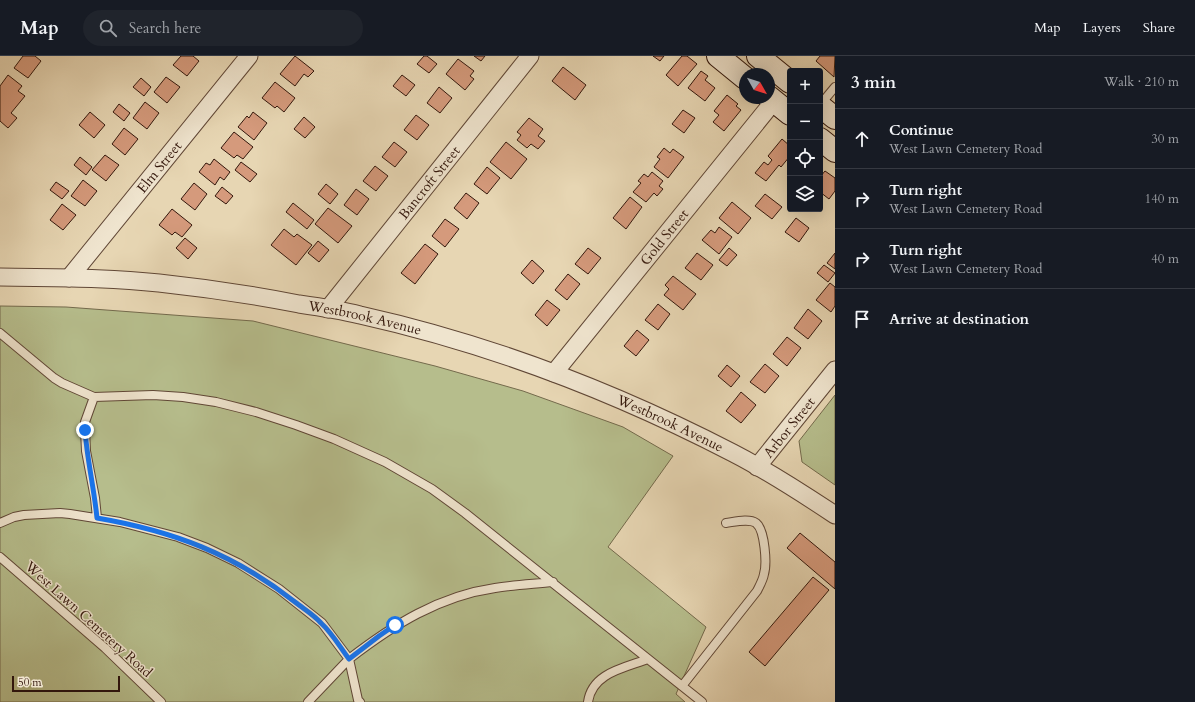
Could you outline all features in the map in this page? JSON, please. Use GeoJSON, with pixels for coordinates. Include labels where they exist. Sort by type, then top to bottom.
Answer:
{"type":"FeatureCollection","features":[{"type":"Feature","properties":{"kind":"main road"},"geometry":{"type":"LineString","coordinates":[[718,56],[739,73]]}},
{"type":"Feature","properties":{"kind":"main road"},"geometry":{"type":"LineString","coordinates":[[758,56],[787,80]]}},
{"type":"Feature","properties":{"kind":"main road"},"geometry":{"type":"LineString","coordinates":[[823,108],[835,118]]}},
{"type":"Feature","properties":{"kind":"main road"},"geometry":{"type":"LineString","coordinates":[[821,140],[835,151]]}},
{"type":"Feature","properties":{"kind":"street","name":"Elm Street"},"geometry":{"type":"LineString","coordinates":[[69,278],[249,56]]}},
{"type":"Feature","properties":{"kind":"street","name":"Bancroft Street"},"geometry":{"type":"LineString","coordinates":[[328,309],[530,56]]}},
{"type":"Feature","properties":{"kind":"street","name":"Gold Street"},"geometry":{"type":"LineString","coordinates":[[554,373],[778,104]]}},
{"type":"Feature","properties":{"kind":"street","name":"Westbrook Avenue"},"geometry":{"type":"LineString","coordinates":[[0,277],[69,278],[158,283],[249,295],[360,315],[439,335],[554,373],[599,390],[658,416],[734,453],[835,515]]}},
{"type":"Feature","properties":{"kind":"street","name":"Arbor Street"},"geometry":{"type":"LineString","coordinates":[[757,467],[835,370]]}},
{"type":"Feature","properties":{"kind":"lane"},"geometry":{"type":"LineString","coordinates":[[822,104],[835,86]]}},
{"type":"Feature","properties":{"kind":"lane"},"geometry":{"type":"LineString","coordinates":[[0,332],[54,378],[94,397],[153,395],[183,397],[216,402],[256,412],[334,439],[385,462],[432,489],[465,513],[702,702]]}},
{"type":"Feature","properties":{"kind":"lane"},"geometry":{"type":"LineString","coordinates":[[94,397],[85,422],[85,430],[86,451],[95,498],[97,518]]}},
{"type":"Feature","properties":{"kind":"lane"},"geometry":{"type":"LineString","coordinates":[[0,524],[14,516],[60,513],[120,522],[178,537],[208,548],[238,563],[279,589],[322,623],[349,659],[358,700],[360,702]]}},
{"type":"Feature","properties":{"kind":"lane"},"geometry":{"type":"LineString","coordinates":[[682,686],[757,591],[763,579],[766,557],[760,527],[750,520],[726,523]]}},
{"type":"Feature","properties":{"kind":"lane","name":"West Lawn Cemetery Road"},"geometry":{"type":"LineString","coordinates":[[0,557],[105,648],[161,702]]}},
{"type":"Feature","properties":{"kind":"lane"},"geometry":{"type":"LineString","coordinates":[[308,702],[349,659],[395,625],[416,614],[444,601],[494,588],[553,582]]}},
{"type":"Feature","properties":{"kind":"lane"},"geometry":{"type":"LineString","coordinates":[[588,702],[594,685],[601,678],[648,659]]}},
{"type":"Feature","properties":{"kind":"green space"},"geometry":{"type":"Polygon","coordinates":[[[0,306],[66,307],[253,321],[435,366],[523,391],[623,427],[673,456],[608,547],[706,627],[676,694],[685,702],[0,702],[0,306]]]}},
{"type":"Feature","properties":{"kind":"green space"},"geometry":{"type":"Polygon","coordinates":[[[835,395],[835,485],[802,462],[799,441],[835,395]]]}},
{"type":"Feature","properties":{"kind":"building"},"geometry":{"type":"Polygon","coordinates":[[[23,56],[35,56],[41,61],[28,78],[14,68],[23,56]]]}},
{"type":"Feature","properties":{"kind":"building"},"geometry":{"type":"Polygon","coordinates":[[[181,56],[193,56],[199,61],[187,76],[173,65],[181,56]]]}},
{"type":"Feature","properties":{"kind":"building"},"geometry":{"type":"Polygon","coordinates":[[[295,56],[314,71],[308,77],[304,74],[295,86],[280,74],[295,56]]]}},
{"type":"Feature","properties":{"kind":"building"},"geometry":{"type":"Polygon","coordinates":[[[424,56],[427,56],[437,64],[429,73],[417,64],[424,56]]]}},
{"type":"Feature","properties":{"kind":"building"},"geometry":{"type":"Polygon","coordinates":[[[474,56],[485,56],[481,61],[474,56]]]}},
{"type":"Feature","properties":{"kind":"building"},"geometry":{"type":"Polygon","coordinates":[[[653,56],[664,56],[660,61],[653,56]]]}},
{"type":"Feature","properties":{"kind":"building"},"geometry":{"type":"Polygon","coordinates":[[[682,56],[687,56],[697,64],[678,86],[666,75],[682,56]]]}},
{"type":"Feature","properties":{"kind":"building"},"geometry":{"type":"Polygon","coordinates":[[[820,56],[835,56],[834,77],[816,61],[820,56]]]}},
{"type":"Feature","properties":{"kind":"building"},"geometry":{"type":"Polygon","coordinates":[[[458,59],[474,71],[470,76],[474,79],[465,90],[446,74],[458,59]]]}},
{"type":"Feature","properties":{"kind":"building"},"geometry":{"type":"Polygon","coordinates":[[[563,67],[586,85],[575,100],[552,81],[563,67]]]}},
{"type":"Feature","properties":{"kind":"building"},"geometry":{"type":"Polygon","coordinates":[[[701,71],[708,76],[705,80],[715,88],[705,101],[688,88],[701,71]]]}},
{"type":"Feature","properties":{"kind":"building"},"geometry":{"type":"Polygon","coordinates":[[[8,75],[22,86],[18,91],[25,96],[11,113],[17,118],[8,128],[0,121],[0,86],[8,75]]]}},
{"type":"Feature","properties":{"kind":"building"},"geometry":{"type":"Polygon","coordinates":[[[402,75],[415,85],[406,96],[393,86],[402,75]]]}},
{"type":"Feature","properties":{"kind":"building"},"geometry":{"type":"Polygon","coordinates":[[[166,77],[180,87],[167,103],[154,92],[166,77]]]}},
{"type":"Feature","properties":{"kind":"building"},"geometry":{"type":"Polygon","coordinates":[[[141,78],[151,87],[144,96],[133,87],[141,78]]]}},
{"type":"Feature","properties":{"kind":"building"},"geometry":{"type":"Polygon","coordinates":[[[275,82],[295,98],[284,112],[277,106],[275,108],[262,98],[275,82]]]}},
{"type":"Feature","properties":{"kind":"building"},"geometry":{"type":"Polygon","coordinates":[[[439,87],[452,98],[440,113],[427,103],[439,87]]]}},
{"type":"Feature","properties":{"kind":"building"},"geometry":{"type":"Polygon","coordinates":[[[727,95],[738,104],[736,106],[741,110],[724,131],[713,122],[719,115],[714,111],[727,95]]]}},
{"type":"Feature","properties":{"kind":"building"},"geometry":{"type":"Polygon","coordinates":[[[145,102],[159,113],[147,129],[133,118],[145,102]]]}},
{"type":"Feature","properties":{"kind":"building"},"geometry":{"type":"Polygon","coordinates":[[[119,104],[130,113],[124,121],[113,112],[119,104]]]}},
{"type":"Feature","properties":{"kind":"building"},"geometry":{"type":"Polygon","coordinates":[[[683,110],[695,118],[684,133],[672,124],[683,110]]]}},
{"type":"Feature","properties":{"kind":"building"},"geometry":{"type":"Polygon","coordinates":[[[90,112],[105,125],[94,138],[79,125],[90,112]]]}},
{"type":"Feature","properties":{"kind":"building"},"geometry":{"type":"Polygon","coordinates":[[[253,112],[267,123],[254,140],[238,127],[247,116],[249,118],[253,112]]]}},
{"type":"Feature","properties":{"kind":"building"},"geometry":{"type":"Polygon","coordinates":[[[416,115],[429,125],[417,140],[404,130],[416,115]]]}},
{"type":"Feature","properties":{"kind":"building"},"geometry":{"type":"Polygon","coordinates":[[[304,117],[315,127],[305,138],[294,129],[304,117]]]}},
{"type":"Feature","properties":{"kind":"building"},"geometry":{"type":"Polygon","coordinates":[[[529,118],[543,129],[538,136],[545,141],[538,149],[531,144],[527,148],[517,140],[521,135],[517,132],[529,118]]]}},
{"type":"Feature","properties":{"kind":"building"},"geometry":{"type":"Polygon","coordinates":[[[124,128],[138,139],[125,155],[112,144],[124,128]]]}},
{"type":"Feature","properties":{"kind":"building"},"geometry":{"type":"Polygon","coordinates":[[[234,132],[253,147],[243,159],[237,155],[234,158],[221,148],[234,132]]]}},
{"type":"Feature","properties":{"kind":"building"},"geometry":{"type":"Polygon","coordinates":[[[782,139],[787,143],[787,160],[781,167],[779,165],[766,181],[755,173],[764,162],[768,165],[772,160],[768,156],[782,139]]]}},
{"type":"Feature","properties":{"kind":"building"},"geometry":{"type":"Polygon","coordinates":[[[394,142],[407,152],[395,167],[382,157],[394,142]]]}},
{"type":"Feature","properties":{"kind":"building"},"geometry":{"type":"Polygon","coordinates":[[[506,142],[527,159],[511,179],[490,162],[506,142]]]}},
{"type":"Feature","properties":{"kind":"building"},"geometry":{"type":"Polygon","coordinates":[[[664,148],[670,153],[673,149],[684,157],[668,178],[654,167],[660,159],[657,157],[664,148]]]}},
{"type":"Feature","properties":{"kind":"building"},"geometry":{"type":"Polygon","coordinates":[[[105,155],[119,165],[106,181],[92,170],[105,155]]]}},
{"type":"Feature","properties":{"kind":"building"},"geometry":{"type":"Polygon","coordinates":[[[80,157],[92,167],[86,175],[74,165],[80,157]]]}},
{"type":"Feature","properties":{"kind":"building"},"geometry":{"type":"Polygon","coordinates":[[[214,159],[230,172],[224,180],[220,177],[215,185],[199,172],[206,163],[210,165],[214,159]]]}},
{"type":"Feature","properties":{"kind":"building"},"geometry":{"type":"Polygon","coordinates":[[[241,162],[257,174],[250,182],[235,170],[241,162]]]}},
{"type":"Feature","properties":{"kind":"building"},"geometry":{"type":"Polygon","coordinates":[[[375,166],[388,176],[376,191],[363,181],[375,166]]]}},
{"type":"Feature","properties":{"kind":"building"},"geometry":{"type":"Polygon","coordinates":[[[487,167],[500,178],[487,194],[474,184],[487,167]]]}},
{"type":"Feature","properties":{"kind":"building"},"geometry":{"type":"Polygon","coordinates":[[[825,171],[835,178],[835,191],[829,199],[823,194],[823,173],[825,171]]]}},
{"type":"Feature","properties":{"kind":"building"},"geometry":{"type":"Polygon","coordinates":[[[652,172],[663,181],[659,186],[663,189],[657,196],[654,193],[646,202],[633,192],[641,183],[638,181],[644,174],[648,177],[652,172]]]}},
{"type":"Feature","properties":{"kind":"building"},"geometry":{"type":"Polygon","coordinates":[[[83,180],[97,191],[85,206],[71,196],[83,180]]]}},
{"type":"Feature","properties":{"kind":"building"},"geometry":{"type":"Polygon","coordinates":[[[56,182],[69,191],[62,199],[50,190],[56,182]]]}},
{"type":"Feature","properties":{"kind":"building"},"geometry":{"type":"Polygon","coordinates":[[[194,183],[207,194],[195,210],[181,199],[194,183]]]}},
{"type":"Feature","properties":{"kind":"building"},"geometry":{"type":"Polygon","coordinates":[[[326,184],[338,194],[330,204],[318,194],[326,184]]]}},
{"type":"Feature","properties":{"kind":"building"},"geometry":{"type":"Polygon","coordinates":[[[222,187],[233,196],[226,204],[215,196],[222,187]]]}},
{"type":"Feature","properties":{"kind":"building"},"geometry":{"type":"Polygon","coordinates":[[[356,189],[369,199],[357,215],[344,205],[356,189]]]}},
{"type":"Feature","properties":{"kind":"building"},"geometry":{"type":"Polygon","coordinates":[[[466,193],[479,203],[467,219],[454,208],[466,193]]]}},
{"type":"Feature","properties":{"kind":"building"},"geometry":{"type":"Polygon","coordinates":[[[765,194],[782,207],[772,219],[755,206],[765,194]]]}},
{"type":"Feature","properties":{"kind":"building"},"geometry":{"type":"Polygon","coordinates":[[[630,197],[642,207],[626,229],[613,218],[630,197]]]}},
{"type":"Feature","properties":{"kind":"building"},"geometry":{"type":"Polygon","coordinates":[[[732,202],[751,218],[738,234],[719,218],[732,202]]]}},
{"type":"Feature","properties":{"kind":"building"},"geometry":{"type":"Polygon","coordinates":[[[293,203],[314,220],[307,229],[286,212],[293,203]]]}},
{"type":"Feature","properties":{"kind":"building"},"geometry":{"type":"Polygon","coordinates":[[[62,204],[76,215],[63,230],[50,220],[62,204]]]}},
{"type":"Feature","properties":{"kind":"building"},"geometry":{"type":"Polygon","coordinates":[[[328,208],[352,226],[338,243],[315,224],[328,208]]]}},
{"type":"Feature","properties":{"kind":"building"},"geometry":{"type":"Polygon","coordinates":[[[172,209],[192,225],[182,237],[175,232],[172,235],[159,225],[172,209]]]}},
{"type":"Feature","properties":{"kind":"building"},"geometry":{"type":"Polygon","coordinates":[[[796,218],[809,228],[799,242],[785,232],[796,218]]]}},
{"type":"Feature","properties":{"kind":"building"},"geometry":{"type":"Polygon","coordinates":[[[445,219],[459,229],[445,247],[432,236],[445,219]]]}},
{"type":"Feature","properties":{"kind":"building"},"geometry":{"type":"Polygon","coordinates":[[[719,227],[732,237],[719,254],[702,240],[711,230],[715,233],[719,227]]]}},
{"type":"Feature","properties":{"kind":"building"},"geometry":{"type":"Polygon","coordinates":[[[284,229],[294,237],[297,234],[312,245],[296,265],[271,245],[284,229]]]}},
{"type":"Feature","properties":{"kind":"building"},"geometry":{"type":"Polygon","coordinates":[[[185,238],[197,248],[188,259],[176,248],[185,238]]]}},
{"type":"Feature","properties":{"kind":"building"},"geometry":{"type":"Polygon","coordinates":[[[318,241],[329,250],[319,262],[308,253],[318,241]]]}},
{"type":"Feature","properties":{"kind":"building"},"geometry":{"type":"Polygon","coordinates":[[[425,244],[438,254],[415,284],[401,273],[425,244]]]}},
{"type":"Feature","properties":{"kind":"building"},"geometry":{"type":"Polygon","coordinates":[[[588,248],[601,258],[588,274],[575,264],[588,248]]]}},
{"type":"Feature","properties":{"kind":"building"},"geometry":{"type":"Polygon","coordinates":[[[729,248],[737,255],[727,266],[719,260],[729,248]]]}},
{"type":"Feature","properties":{"kind":"building"},"geometry":{"type":"Polygon","coordinates":[[[697,253],[713,265],[701,280],[685,268],[697,253]]]}},
{"type":"Feature","properties":{"kind":"building"},"geometry":{"type":"Polygon","coordinates":[[[835,253],[835,269],[827,263],[835,253]]]}},
{"type":"Feature","properties":{"kind":"building"},"geometry":{"type":"Polygon","coordinates":[[[532,260],[544,271],[533,284],[521,273],[532,260]]]}},
{"type":"Feature","properties":{"kind":"building"},"geometry":{"type":"Polygon","coordinates":[[[824,265],[835,273],[828,282],[817,273],[824,265]]]}},
{"type":"Feature","properties":{"kind":"building"},"geometry":{"type":"Polygon","coordinates":[[[568,274],[580,284],[567,300],[555,290],[568,274]]]}},
{"type":"Feature","properties":{"kind":"building"},"geometry":{"type":"Polygon","coordinates":[[[673,276],[696,294],[683,310],[664,295],[669,289],[665,285],[673,276]]]}},
{"type":"Feature","properties":{"kind":"building"},"geometry":{"type":"Polygon","coordinates":[[[830,283],[835,287],[835,306],[831,312],[816,300],[830,283]]]}},
{"type":"Feature","properties":{"kind":"building"},"geometry":{"type":"Polygon","coordinates":[[[547,300],[560,310],[547,326],[535,315],[547,300]]]}},
{"type":"Feature","properties":{"kind":"building"},"geometry":{"type":"Polygon","coordinates":[[[658,304],[670,314],[658,330],[645,320],[658,304]]]}},
{"type":"Feature","properties":{"kind":"building"},"geometry":{"type":"Polygon","coordinates":[[[808,309],[822,321],[808,339],[794,328],[808,309]]]}},
{"type":"Feature","properties":{"kind":"building"},"geometry":{"type":"Polygon","coordinates":[[[637,330],[649,340],[636,356],[624,346],[637,330]]]}},
{"type":"Feature","properties":{"kind":"building"},"geometry":{"type":"Polygon","coordinates":[[[787,337],[801,348],[787,366],[773,354],[787,337]]]}},
{"type":"Feature","properties":{"kind":"building"},"geometry":{"type":"Polygon","coordinates":[[[765,364],[779,376],[765,393],[750,382],[765,364]]]}},
{"type":"Feature","properties":{"kind":"building"},"geometry":{"type":"Polygon","coordinates":[[[727,365],[740,376],[731,387],[718,376],[727,365]]]}},
{"type":"Feature","properties":{"kind":"building"},"geometry":{"type":"Polygon","coordinates":[[[741,392],[756,405],[741,423],[726,411],[741,392]]]}},
{"type":"Feature","properties":{"kind":"building"},"geometry":{"type":"Polygon","coordinates":[[[800,533],[835,562],[835,589],[787,548],[800,533]]]}},
{"type":"Feature","properties":{"kind":"building"},"geometry":{"type":"Polygon","coordinates":[[[813,577],[829,590],[765,666],[749,652],[813,577]]]}},
{"type":"Feature","properties":{"kind":"route"},"geometry":{"type":"LineString","coordinates":[[85,430],[86,451],[95,498],[97,518],[120,522],[178,537],[208,548],[238,563],[279,589],[322,623],[349,659],[395,625]]}}]}
